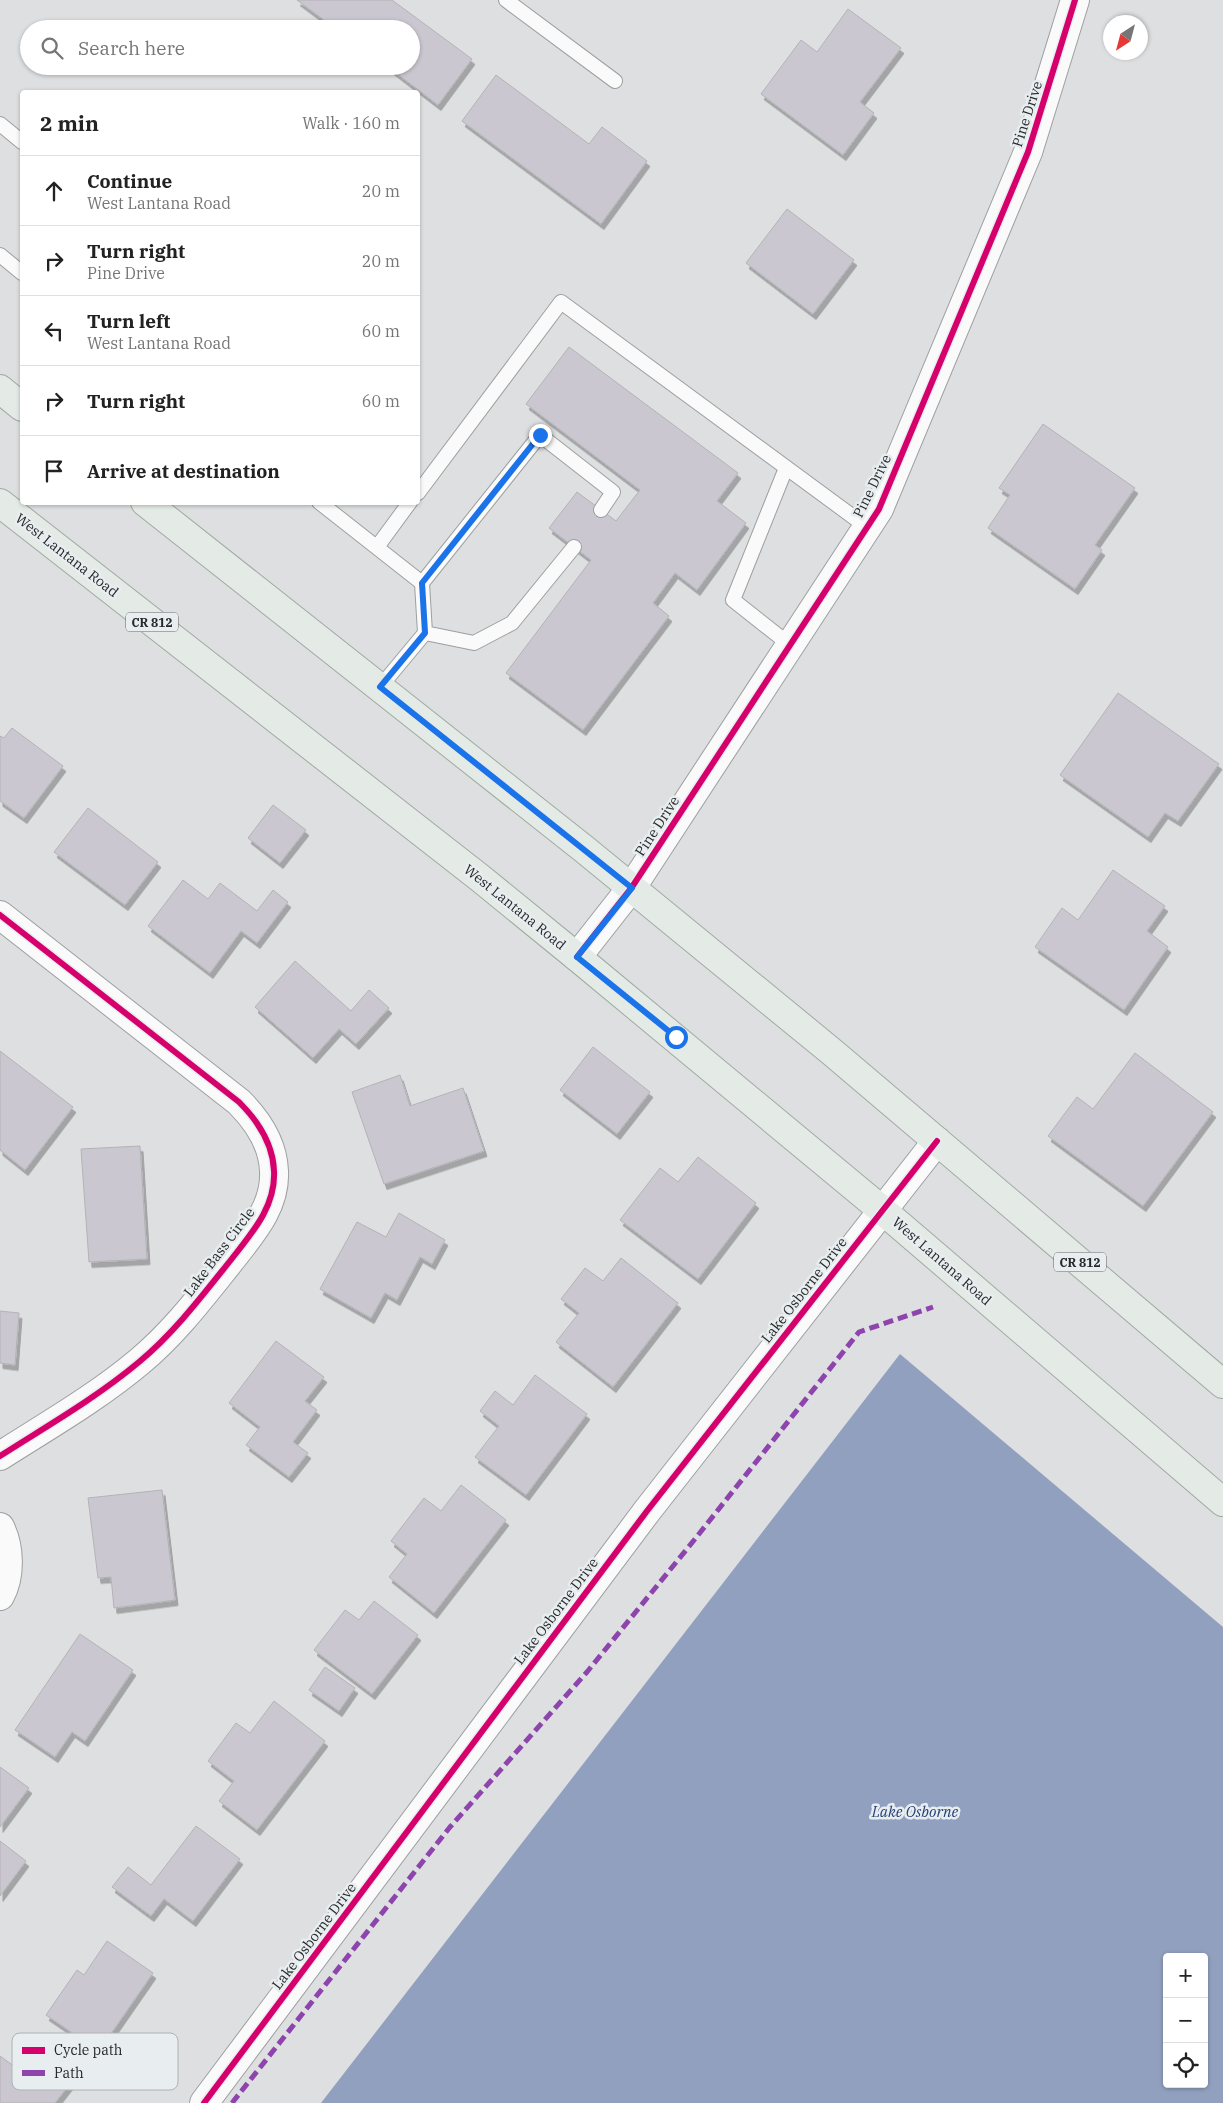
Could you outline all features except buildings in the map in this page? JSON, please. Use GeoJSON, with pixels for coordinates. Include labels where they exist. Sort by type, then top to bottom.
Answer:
{"type":"FeatureCollection","features":[{"type":"Feature","properties":{"kind":"main road"},"geometry":{"type":"LineString","coordinates":[[0,389],[20,405]]}},
{"type":"Feature","properties":{"kind":"main road","name":"West Lantana Road"},"geometry":{"type":"LineString","coordinates":[[0,503],[472,872],[577,957],[882,1210],[1223,1502]]}},
{"type":"Feature","properties":{"kind":"main road","name":"CR 812"},"geometry":{"type":"LineString","coordinates":[[149,505],[632,888],[832,1052],[1223,1384]]}},
{"type":"Feature","properties":{"kind":"street","name":"Pine Drive"},"geometry":{"type":"LineString","coordinates":[[577,957],[632,888],[879,509],[1028,152],[1075,0]]}},
{"type":"Feature","properties":{"kind":"street","name":"Lake Bass Circle"},"geometry":{"type":"LineString","coordinates":[[0,915],[239,1102],[256,1120],[270,1144],[274,1172],[271,1199],[259,1224],[191,1310],[140,1362],[88,1401],[0,1456]]}},
{"type":"Feature","properties":{"kind":"street","name":"Lake Osborne Drive"},"geometry":{"type":"LineString","coordinates":[[204,2103],[647,1511],[937,1141]]}},
{"type":"Feature","properties":{"kind":"street"},"geometry":{"type":"LineString","coordinates":[[0,1527],[5,1537],[8,1563],[4,1589],[0,1596]]}},
{"type":"Feature","properties":{"kind":"lane"},"geometry":{"type":"LineString","coordinates":[[506,0],[615,81]]}},
{"type":"Feature","properties":{"kind":"lane"},"geometry":{"type":"LineString","coordinates":[[0,124],[20,140]]}},
{"type":"Feature","properties":{"kind":"lane"},"geometry":{"type":"LineString","coordinates":[[0,255],[20,271]]}},
{"type":"Feature","properties":{"kind":"lane"},"geometry":{"type":"LineString","coordinates":[[420,490],[561,302],[867,527]]}},
{"type":"Feature","properties":{"kind":"lane"},"geometry":{"type":"LineString","coordinates":[[380,687],[425,633],[422,583],[540,435],[613,492],[601,510]]}},
{"type":"Feature","properties":{"kind":"lane"},"geometry":{"type":"LineString","coordinates":[[786,468],[733,600],[790,645]]}},
{"type":"Feature","properties":{"kind":"lane"},"geometry":{"type":"LineString","coordinates":[[323,505],[422,583]]}},
{"type":"Feature","properties":{"kind":"lane"},"geometry":{"type":"LineString","coordinates":[[377,547],[408,505]]}},
{"type":"Feature","properties":{"kind":"lane"},"geometry":{"type":"LineString","coordinates":[[425,633],[474,643],[512,623],[574,547]]}},
{"type":"Feature","properties":{"kind":"water","name":"Lake Osborne"},"geometry":{"type":"Polygon","coordinates":[[[900,1354],[1223,1627],[1223,2103],[321,2103],[900,1354]]]}},
{"type":"Feature","properties":{"kind":"marked path"},"geometry":{"type":"LineString","coordinates":[[232,2103],[450,1827],[587,1672],[859,1332],[933,1307]]}},
{"type":"Feature","properties":{"kind":"cycle path"},"geometry":{"type":"LineString","coordinates":[[577,957],[632,887],[879,509],[1028,152],[1075,0]]}},
{"type":"Feature","properties":{"kind":"cycle path"},"geometry":{"type":"LineString","coordinates":[[0,915],[239,1102],[263,1133],[271,1151],[274,1171],[274,1184],[271,1196],[261,1219],[238,1251],[176,1327],[152,1351],[106,1388],[0,1456]]}},
{"type":"Feature","properties":{"kind":"cycle path"},"geometry":{"type":"LineString","coordinates":[[204,2103],[647,1511],[937,1141]]}},
{"type":"Feature","properties":{"kind":"route"},"geometry":{"type":"LineString","coordinates":[[540,435],[422,583],[425,633],[380,687],[632,888],[577,957],[676,1037]]}}]}
